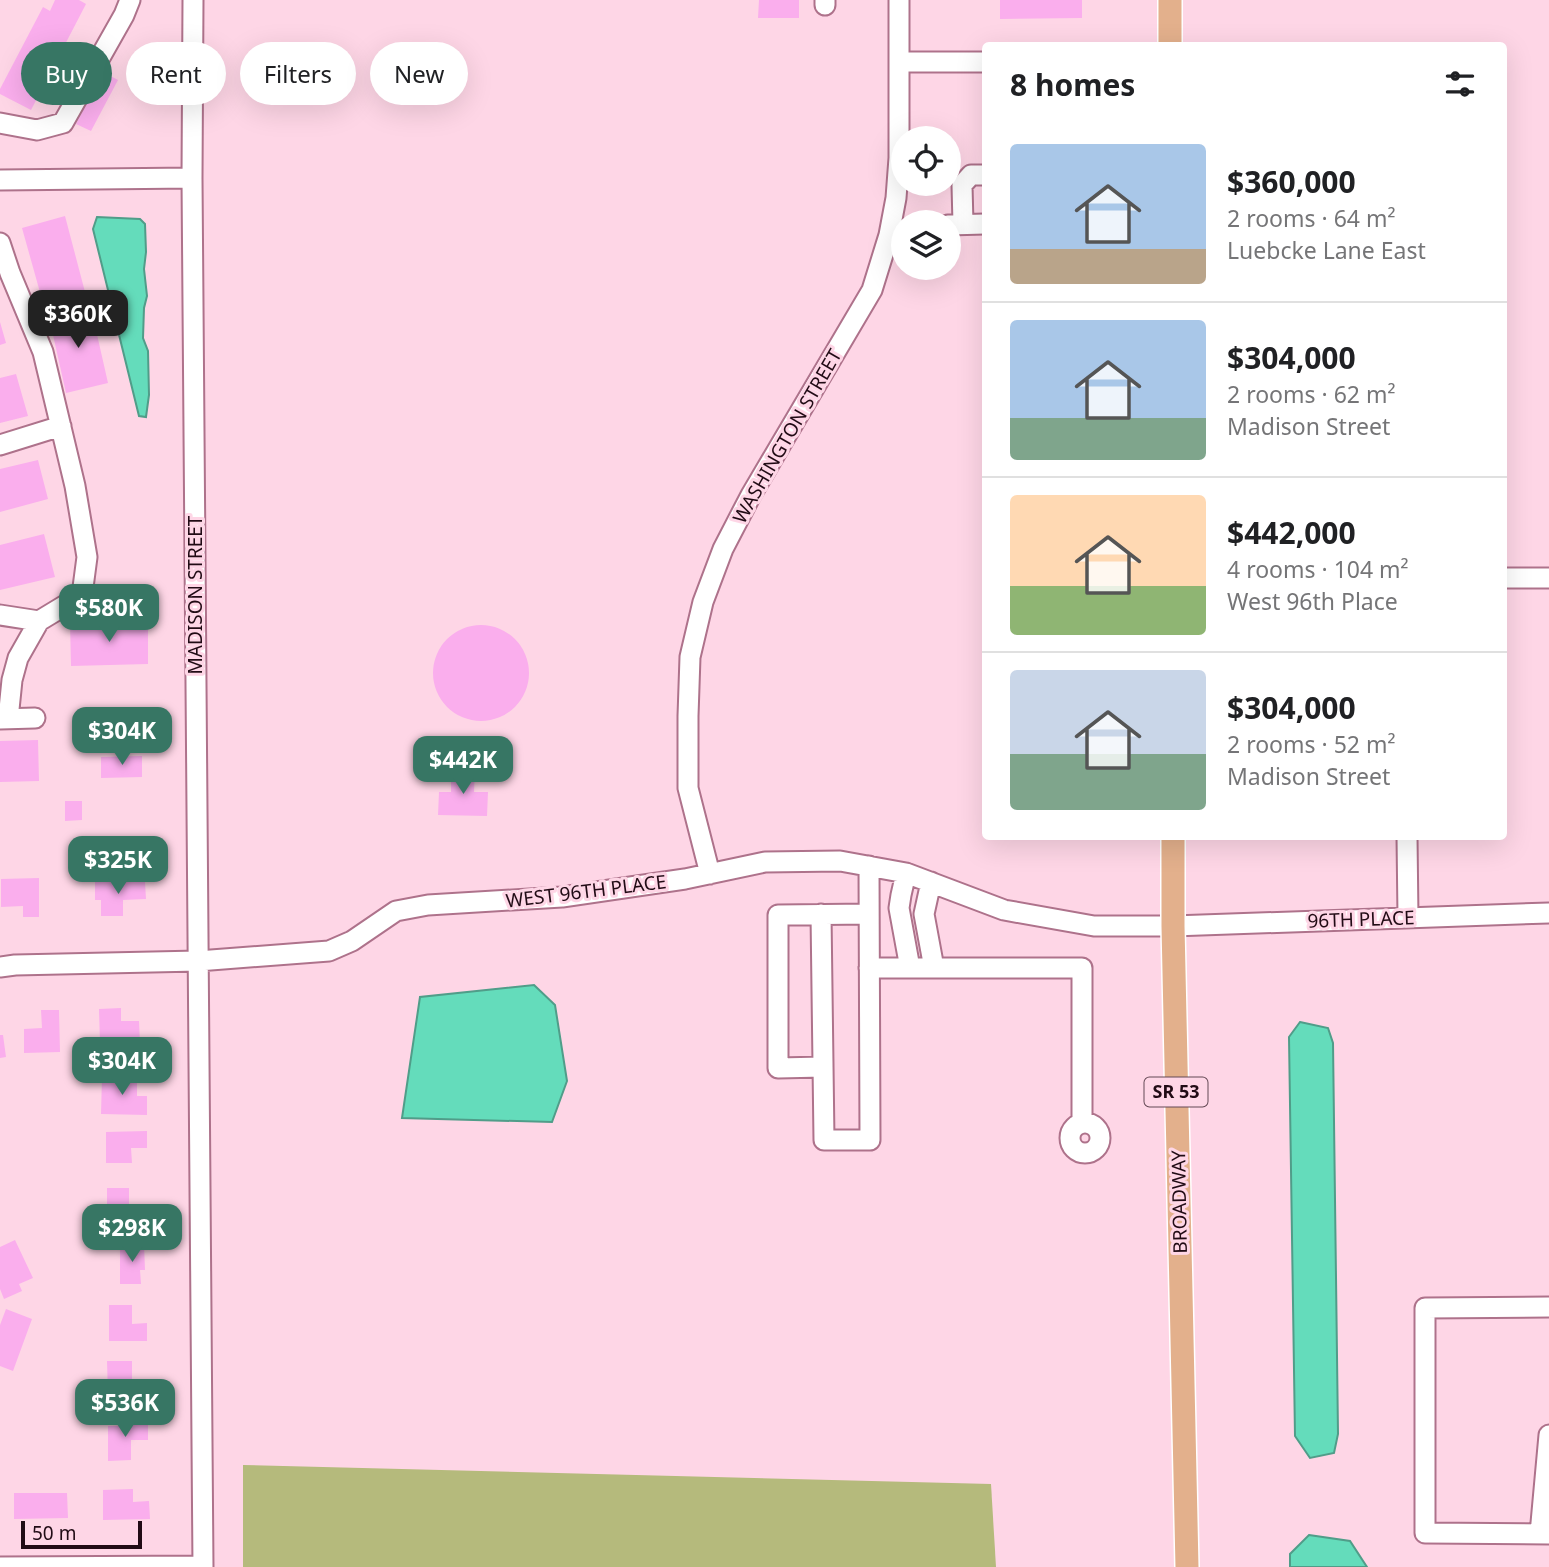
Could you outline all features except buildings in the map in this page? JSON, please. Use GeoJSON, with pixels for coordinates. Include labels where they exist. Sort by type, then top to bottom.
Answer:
{"type":"FeatureCollection","features":[{"type":"Feature","properties":{"kind":"main road"},"geometry":{"type":"LineString","coordinates":[[1170,0],[1170,42]]}},
{"type":"Feature","properties":{"kind":"main road","name":"BROADWAY"},"geometry":{"type":"LineString","coordinates":[[1173,840],[1187,1567]]}},
{"type":"Feature","properties":{"kind":"street"},"geometry":{"type":"LineString","coordinates":[[0,123],[37,130],[63,123],[130,0]]}},
{"type":"Feature","properties":{"kind":"street","name":"MADISON STREET"},"geometry":{"type":"LineString","coordinates":[[193,0],[192,178],[203,1567]]}},
{"type":"Feature","properties":{"kind":"street","name":"WASHINGTON STREET"},"geometry":{"type":"LineString","coordinates":[[896,210],[899,0]]}},
{"type":"Feature","properties":{"kind":"street"},"geometry":{"type":"LineString","coordinates":[[899,62],[982,62]]}},
{"type":"Feature","properties":{"kind":"street"},"geometry":{"type":"LineString","coordinates":[[958,210],[962,185],[971,175],[982,175]]}},
{"type":"Feature","properties":{"kind":"street"},"geometry":{"type":"LineString","coordinates":[[0,180],[192,178]]}},
{"type":"Feature","properties":{"kind":"street"},"geometry":{"type":"LineString","coordinates":[[961,224],[982,224]]}},
{"type":"Feature","properties":{"kind":"street","name":"WASHINGTON STREET"},"geometry":{"type":"LineString","coordinates":[[710,874],[688,788],[690,657],[703,602],[723,550],[751,495],[873,290],[891,241]]}},
{"type":"Feature","properties":{"kind":"street"},"geometry":{"type":"LineString","coordinates":[[0,243],[5,274],[43,352],[75,486],[87,557],[82,595],[39,621],[18,658],[4,719],[35,718]]}},
{"type":"Feature","properties":{"kind":"street"},"geometry":{"type":"LineString","coordinates":[[0,445],[61,426]]}},
{"type":"Feature","properties":{"kind":"street"},"geometry":{"type":"LineString","coordinates":[[1507,578],[1549,578]]}},
{"type":"Feature","properties":{"kind":"street"},"geometry":{"type":"LineString","coordinates":[[0,615],[39,621]]}},
{"type":"Feature","properties":{"kind":"street"},"geometry":{"type":"LineString","coordinates":[[1407,840],[1408,918]]}},
{"type":"Feature","properties":{"kind":"street","name":"WEST 96TH PLACE"},"geometry":{"type":"LineString","coordinates":[[0,967],[198,961],[329,951],[352,941],[396,911],[428,905],[562,897],[710,874],[765,862],[840,861],[906,873],[1004,910],[1094,926],[1173,926]]}},
{"type":"Feature","properties":{"kind":"street"},"geometry":{"type":"LineString","coordinates":[[821,914],[824,1140],[870,1140],[869,866]]}},
{"type":"Feature","properties":{"kind":"street"},"geometry":{"type":"LineString","coordinates":[[906,873],[900,908],[910,968]]}},
{"type":"Feature","properties":{"kind":"street"},"geometry":{"type":"LineString","coordinates":[[931,882],[924,914],[934,968]]}},
{"type":"Feature","properties":{"kind":"street","name":"96TH PLACE"},"geometry":{"type":"LineString","coordinates":[[1173,926],[1549,913]]}},
{"type":"Feature","properties":{"kind":"street"},"geometry":{"type":"LineString","coordinates":[[823,1068],[778,1068],[778,915],[869,914]]}},
{"type":"Feature","properties":{"kind":"street"},"geometry":{"type":"LineString","coordinates":[[869,968],[1082,968],[1082,1123]]}},
{"type":"Feature","properties":{"kind":"street"},"geometry":{"type":"LineString","coordinates":[[1549,1307],[1425,1308],[1425,1533],[1545,1534],[1549,1435]]}},
{"type":"Feature","properties":{"kind":"street"},"geometry":{"type":"LineString","coordinates":[[0,1567],[203,1567]]}},
{"type":"Feature","properties":{"kind":"shaded area"},"geometry":{"type":"Polygon","coordinates":[[[97,217],[140,219],[145,224],[144,269],[147,296],[143,338],[148,351],[149,395],[146,417],[139,416],[93,229],[97,217]]]}},
{"type":"Feature","properties":{"kind":"shaded area"},"geometry":{"type":"Polygon","coordinates":[[[534,985],[555,1005],[567,1081],[552,1122],[402,1118],[420,997],[534,985]]]}},
{"type":"Feature","properties":{"kind":"shaded area"},"geometry":{"type":"Polygon","coordinates":[[[1300,1022],[1328,1028],[1333,1043],[1338,1434],[1334,1453],[1310,1458],[1295,1436],[1289,1037],[1300,1022]]]}},
{"type":"Feature","properties":{"kind":"shaded area"},"geometry":{"type":"Polygon","coordinates":[[[243,1465],[991,1484],[996,1567],[243,1567],[243,1465]]]}},
{"type":"Feature","properties":{"kind":"shaded area"},"geometry":{"type":"Polygon","coordinates":[[[1309,1535],[1350,1541],[1367,1567],[1290,1567],[1290,1554],[1309,1535]]]}}]}
